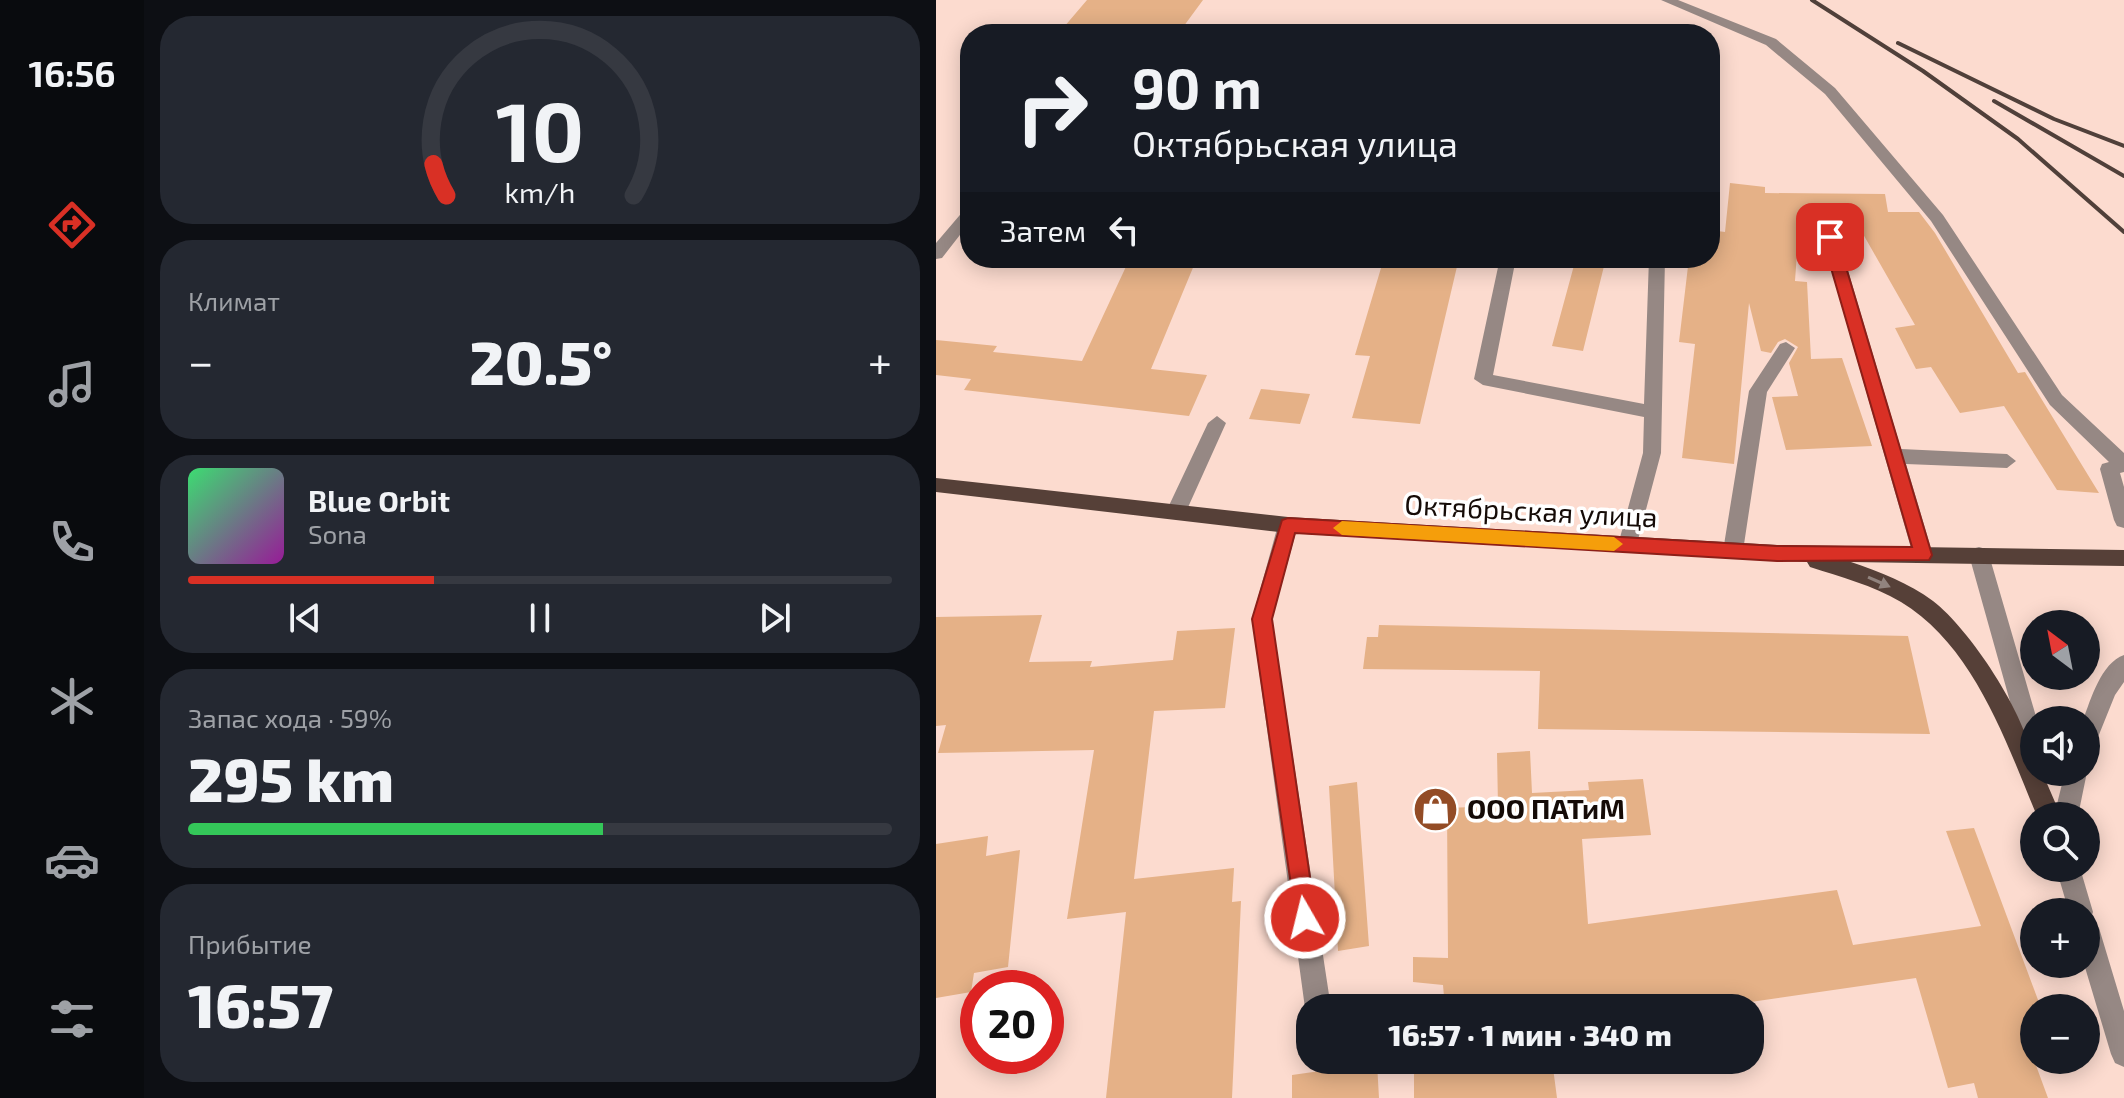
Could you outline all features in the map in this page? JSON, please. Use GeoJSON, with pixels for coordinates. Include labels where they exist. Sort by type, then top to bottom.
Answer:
{"type":"FeatureCollection","features":[{"type":"Feature","properties":{"kind":"main road","name":"Октябрьская улица"},"geometry":{"type":"LineString","coordinates":[[936,485],[1288,525],[1777,553],[2124,558]]}},
{"type":"Feature","properties":{"kind":"main road"},"geometry":{"type":"LineString","coordinates":[[1777,553],[1863,575],[1902,592],[1937,617],[1965,651],[1989,688],[2044,802]]}},
{"type":"Feature","properties":{"kind":"street"},"geometry":{"type":"LineString","coordinates":[[1667,0],[1771,42],[1830,91],[1937,218],[2056,400],[2124,464],[2109,469],[2124,520]]}},
{"type":"Feature","properties":{"kind":"street"},"geometry":{"type":"LineString","coordinates":[[936,254],[960,224]]}},
{"type":"Feature","properties":{"kind":"street"},"geometry":{"type":"LineString","coordinates":[[1830,237],[1923,555]]}},
{"type":"Feature","properties":{"kind":"street"},"geometry":{"type":"LineString","coordinates":[[1506,268],[1483,379],[1653,412]]}},
{"type":"Feature","properties":{"kind":"street"},"geometry":{"type":"LineString","coordinates":[[1628,545],[1652,453],[1657,268]]}},
{"type":"Feature","properties":{"kind":"street"},"geometry":{"type":"LineString","coordinates":[[1733,551],[1758,391],[1786,348]]}},
{"type":"Feature","properties":{"kind":"street"},"geometry":{"type":"LineString","coordinates":[[1175,514],[1217,423]]}},
{"type":"Feature","properties":{"kind":"street"},"geometry":{"type":"LineString","coordinates":[[1894,456],[2007,461]]}},
{"type":"Feature","properties":{"kind":"street"},"geometry":{"type":"LineString","coordinates":[[1288,525],[1262,619],[1316,994]]}},
{"type":"Feature","properties":{"kind":"street"},"geometry":{"type":"LineString","coordinates":[[1979,555],[2022,706]]}},
{"type":"Feature","properties":{"kind":"street"},"geometry":{"type":"LineString","coordinates":[[2100,706],[2106,690],[2124,664]]}},
{"type":"Feature","properties":{"kind":"street"},"geometry":{"type":"LineString","coordinates":[[2100,974],[2124,1054]]}},
{"type":"Feature","properties":{"kind":"building"},"geometry":{"type":"Polygon","coordinates":[[[1087,0],[1203,0],[1185,24],[1067,24],[1087,0]]]}},
{"type":"Feature","properties":{"kind":"building"},"geometry":{"type":"Polygon","coordinates":[[[1730,183],[1765,187],[1765,193],[1885,194],[1888,212],[1919,212],[1935,233],[2018,373],[2025,372],[2099,493],[2057,490],[2004,406],[1960,413],[1931,367],[1916,369],[1895,328],[1915,325],[1859,227],[1799,225],[1795,281],[1807,282],[1811,359],[1842,358],[1872,446],[1786,450],[1772,397],[1798,396],[1789,363],[1798,347],[1785,339],[1778,342],[1771,353],[1761,351],[1749,303],[1734,464],[1682,458],[1695,344],[1679,342],[1688,268],[1720,268],[1720,231],[1725,232],[1730,183]]]}},
{"type":"Feature","properties":{"kind":"building"},"geometry":{"type":"Polygon","coordinates":[[[1125,268],[1193,268],[1151,369],[1207,375],[1189,416],[964,390],[971,379],[936,375],[936,340],[997,346],[993,352],[1082,361],[1125,268]]]}},
{"type":"Feature","properties":{"kind":"building"},"geometry":{"type":"Polygon","coordinates":[[[1381,268],[1457,268],[1420,424],[1352,418],[1370,356],[1355,355],[1381,268]]]}},
{"type":"Feature","properties":{"kind":"building"},"geometry":{"type":"Polygon","coordinates":[[[1573,268],[1604,268],[1583,351],[1552,346],[1573,268]]]}},
{"type":"Feature","properties":{"kind":"building"},"geometry":{"type":"Polygon","coordinates":[[[1261,389],[1310,394],[1300,424],[1249,419],[1261,389]]]}},
{"type":"Feature","properties":{"kind":"building"},"geometry":{"type":"Polygon","coordinates":[[[1042,615],[1029,662],[1092,661],[1090,667],[1173,660],[1177,631],[1235,628],[1225,708],[1154,711],[1134,879],[1234,868],[1232,902],[1241,901],[1232,1098],[1106,1098],[1126,912],[1067,919],[1094,750],[938,753],[946,725],[936,726],[936,617],[1042,615]]]}},
{"type":"Feature","properties":{"kind":"building"},"geometry":{"type":"Polygon","coordinates":[[[1379,625],[1908,636],[1930,734],[1538,729],[1540,671],[1363,669],[1367,637],[1378,637],[1379,625]]]}},
{"type":"Feature","properties":{"kind":"building"},"geometry":{"type":"Polygon","coordinates":[[[1530,751],[1532,793],[1589,790],[1588,782],[1643,779],[1651,835],[1582,839],[1588,924],[1837,890],[1853,945],[1981,926],[1946,831],[1974,828],[2020,952],[2020,978],[2030,978],[2036,994],[2020,994],[2020,1074],[2039,1074],[2048,1098],[1978,1098],[1974,1083],[1948,1088],[1916,978],[1764,1000],[1764,994],[1444,994],[1443,985],[1413,982],[1413,957],[1448,958],[1447,808],[1498,806],[1497,753],[1530,751]]]}},
{"type":"Feature","properties":{"kind":"building"},"geometry":{"type":"Polygon","coordinates":[[[1357,782],[1369,946],[1338,951],[1329,786],[1357,782]]]}},
{"type":"Feature","properties":{"kind":"building"},"geometry":{"type":"Polygon","coordinates":[[[988,836],[986,856],[1020,850],[1008,967],[960,970],[960,994],[936,998],[936,844],[988,836]]]}},
{"type":"Feature","properties":{"kind":"building"},"geometry":{"type":"Polygon","coordinates":[[[1378,1074],[1379,1098],[1292,1098],[1292,1075],[1378,1074]]]}},
{"type":"Feature","properties":{"kind":"building"},"geometry":{"type":"Polygon","coordinates":[[[1414,1074],[1554,1074],[1557,1098],[1414,1098],[1414,1074]]]}},
{"type":"Feature","properties":{"kind":"railway"},"geometry":{"type":"LineString","coordinates":[[1812,0],[1923,71],[2018,139],[2124,232]]}},
{"type":"Feature","properties":{"kind":"railway"},"geometry":{"type":"LineString","coordinates":[[1898,43],[2054,119],[2124,146]]}},
{"type":"Feature","properties":{"kind":"railway"},"geometry":{"type":"LineString","coordinates":[[1994,101],[2124,176]]}},
{"type":"Feature","properties":{"kind":"slow traffic"},"geometry":{"type":"LineString","coordinates":[[1342,528],[1614,544]]}},
{"type":"Feature","properties":{"kind":"place","name":"ООО ПАТиМ"},"geometry":{"type":"Point","coordinates":[1436,809]}},
{"type":"Feature","properties":{"kind":"route"},"geometry":{"type":"LineString","coordinates":[[1305,918],[1262,619],[1288,525],[1777,553],[1923,555],[1830,237]]}}]}
